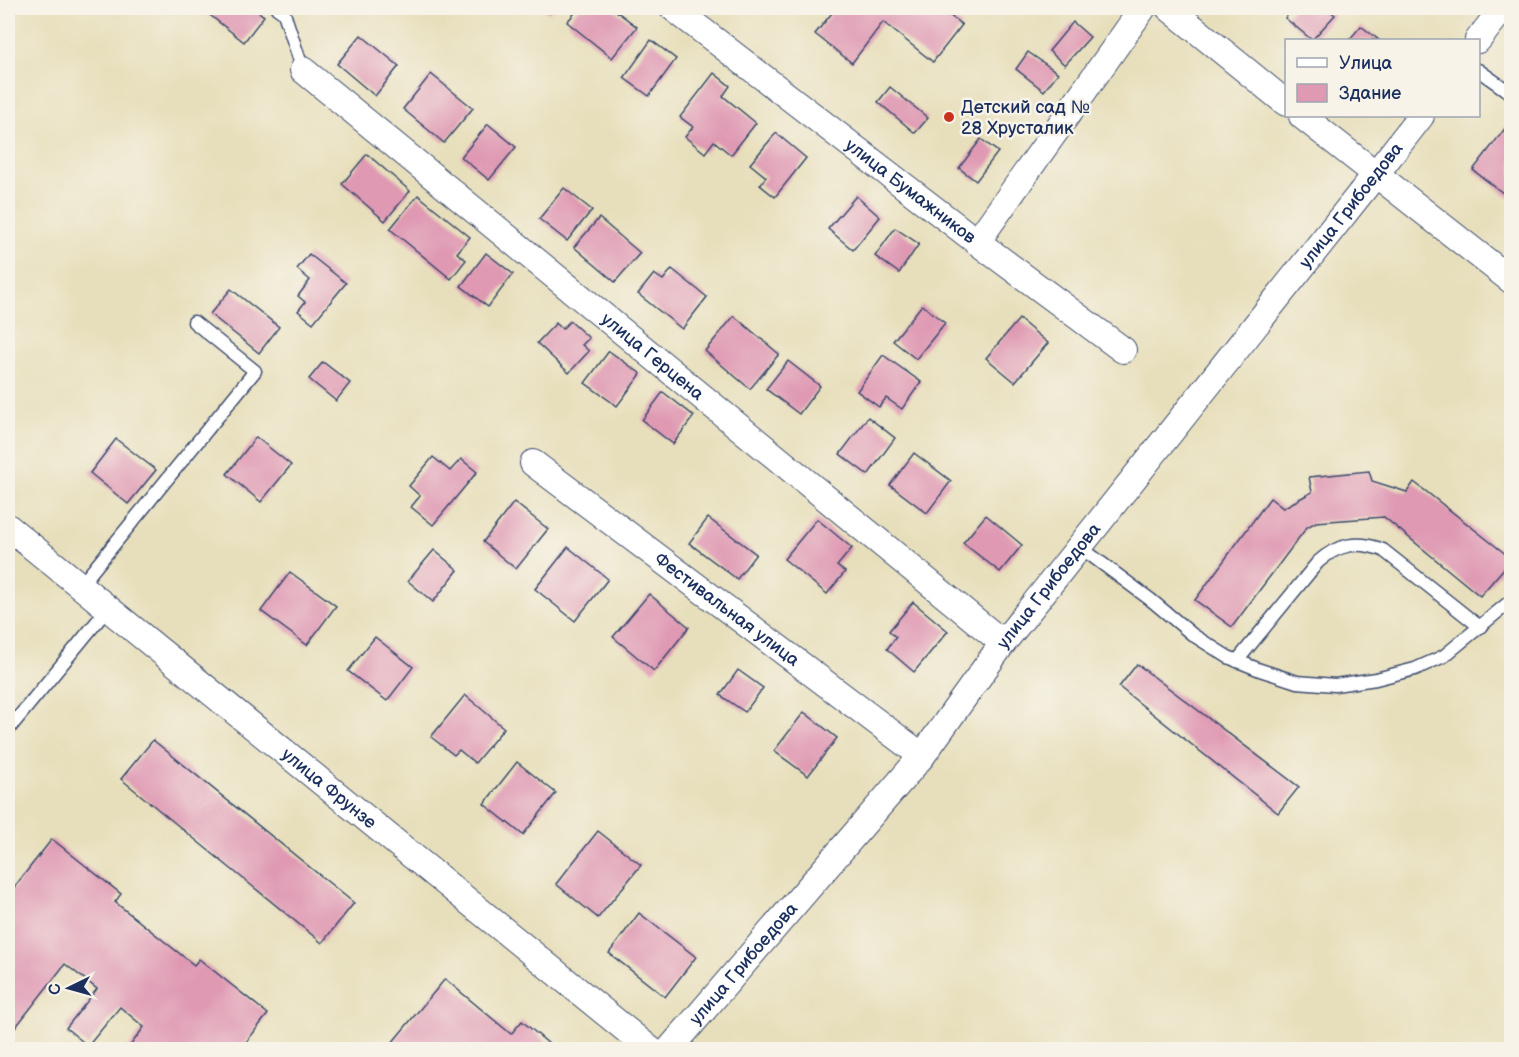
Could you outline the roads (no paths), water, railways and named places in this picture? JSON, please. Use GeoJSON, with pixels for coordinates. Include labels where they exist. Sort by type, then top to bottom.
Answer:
{"type":"FeatureCollection","features":[{"type":"Feature","properties":{"kind":"street","name":"улица Бумажников"},"geometry":{"type":"LineString","coordinates":[[673,8],[977,242],[1143,8]]}},
{"type":"Feature","properties":{"kind":"street"},"geometry":{"type":"LineString","coordinates":[[1169,8],[1285,101]]}},
{"type":"Feature","properties":{"kind":"street"},"geometry":{"type":"LineString","coordinates":[[1479,39],[1503,8]]}},
{"type":"Feature","properties":{"kind":"street","name":"улица Герцена"},"geometry":{"type":"LineString","coordinates":[[303,70],[1003,643]]}},
{"type":"Feature","properties":{"kind":"street"},"geometry":{"type":"LineString","coordinates":[[1303,117],[1512,281]]}},
{"type":"Feature","properties":{"kind":"street","name":"улица Грибоедова"},"geometry":{"type":"LineString","coordinates":[[669,1050],[922,756],[1003,643],[1420,117]]}},
{"type":"Feature","properties":{"kind":"street"},"geometry":{"type":"LineString","coordinates":[[977,242],[1123,350]]}},
{"type":"Feature","properties":{"kind":"street","name":"Фестивальная улица"},"geometry":{"type":"LineString","coordinates":[[533,463],[922,756]]}},
{"type":"Feature","properties":{"kind":"street","name":"улица Фрунзе"},"geometry":{"type":"LineString","coordinates":[[8,526],[651,1050]]}},
{"type":"Feature","properties":{"kind":"lane"},"geometry":{"type":"LineString","coordinates":[[277,8],[284,13],[303,70]]}},
{"type":"Feature","properties":{"kind":"lane"},"geometry":{"type":"LineString","coordinates":[[1480,71],[1512,94]]}},
{"type":"Feature","properties":{"kind":"lane"},"geometry":{"type":"LineString","coordinates":[[81,585],[255,371],[194,322]]}},
{"type":"Feature","properties":{"kind":"lane"},"geometry":{"type":"LineString","coordinates":[[1237,661],[1318,562],[1331,551],[1351,545],[1369,544],[1383,550],[1480,627]]}},
{"type":"Feature","properties":{"kind":"lane"},"geometry":{"type":"LineString","coordinates":[[1080,547],[1151,600],[1193,635],[1237,661],[1298,682],[1335,685],[1376,679],[1415,669],[1444,656],[1512,600]]}},
{"type":"Feature","properties":{"kind":"lane"},"geometry":{"type":"LineString","coordinates":[[8,730],[108,607]]}},
{"type":"Feature","properties":{"kind":"place","name":"Детский сад № 28 Хрусталик"},"geometry":{"type":"Point","coordinates":[949,117]}}]}
